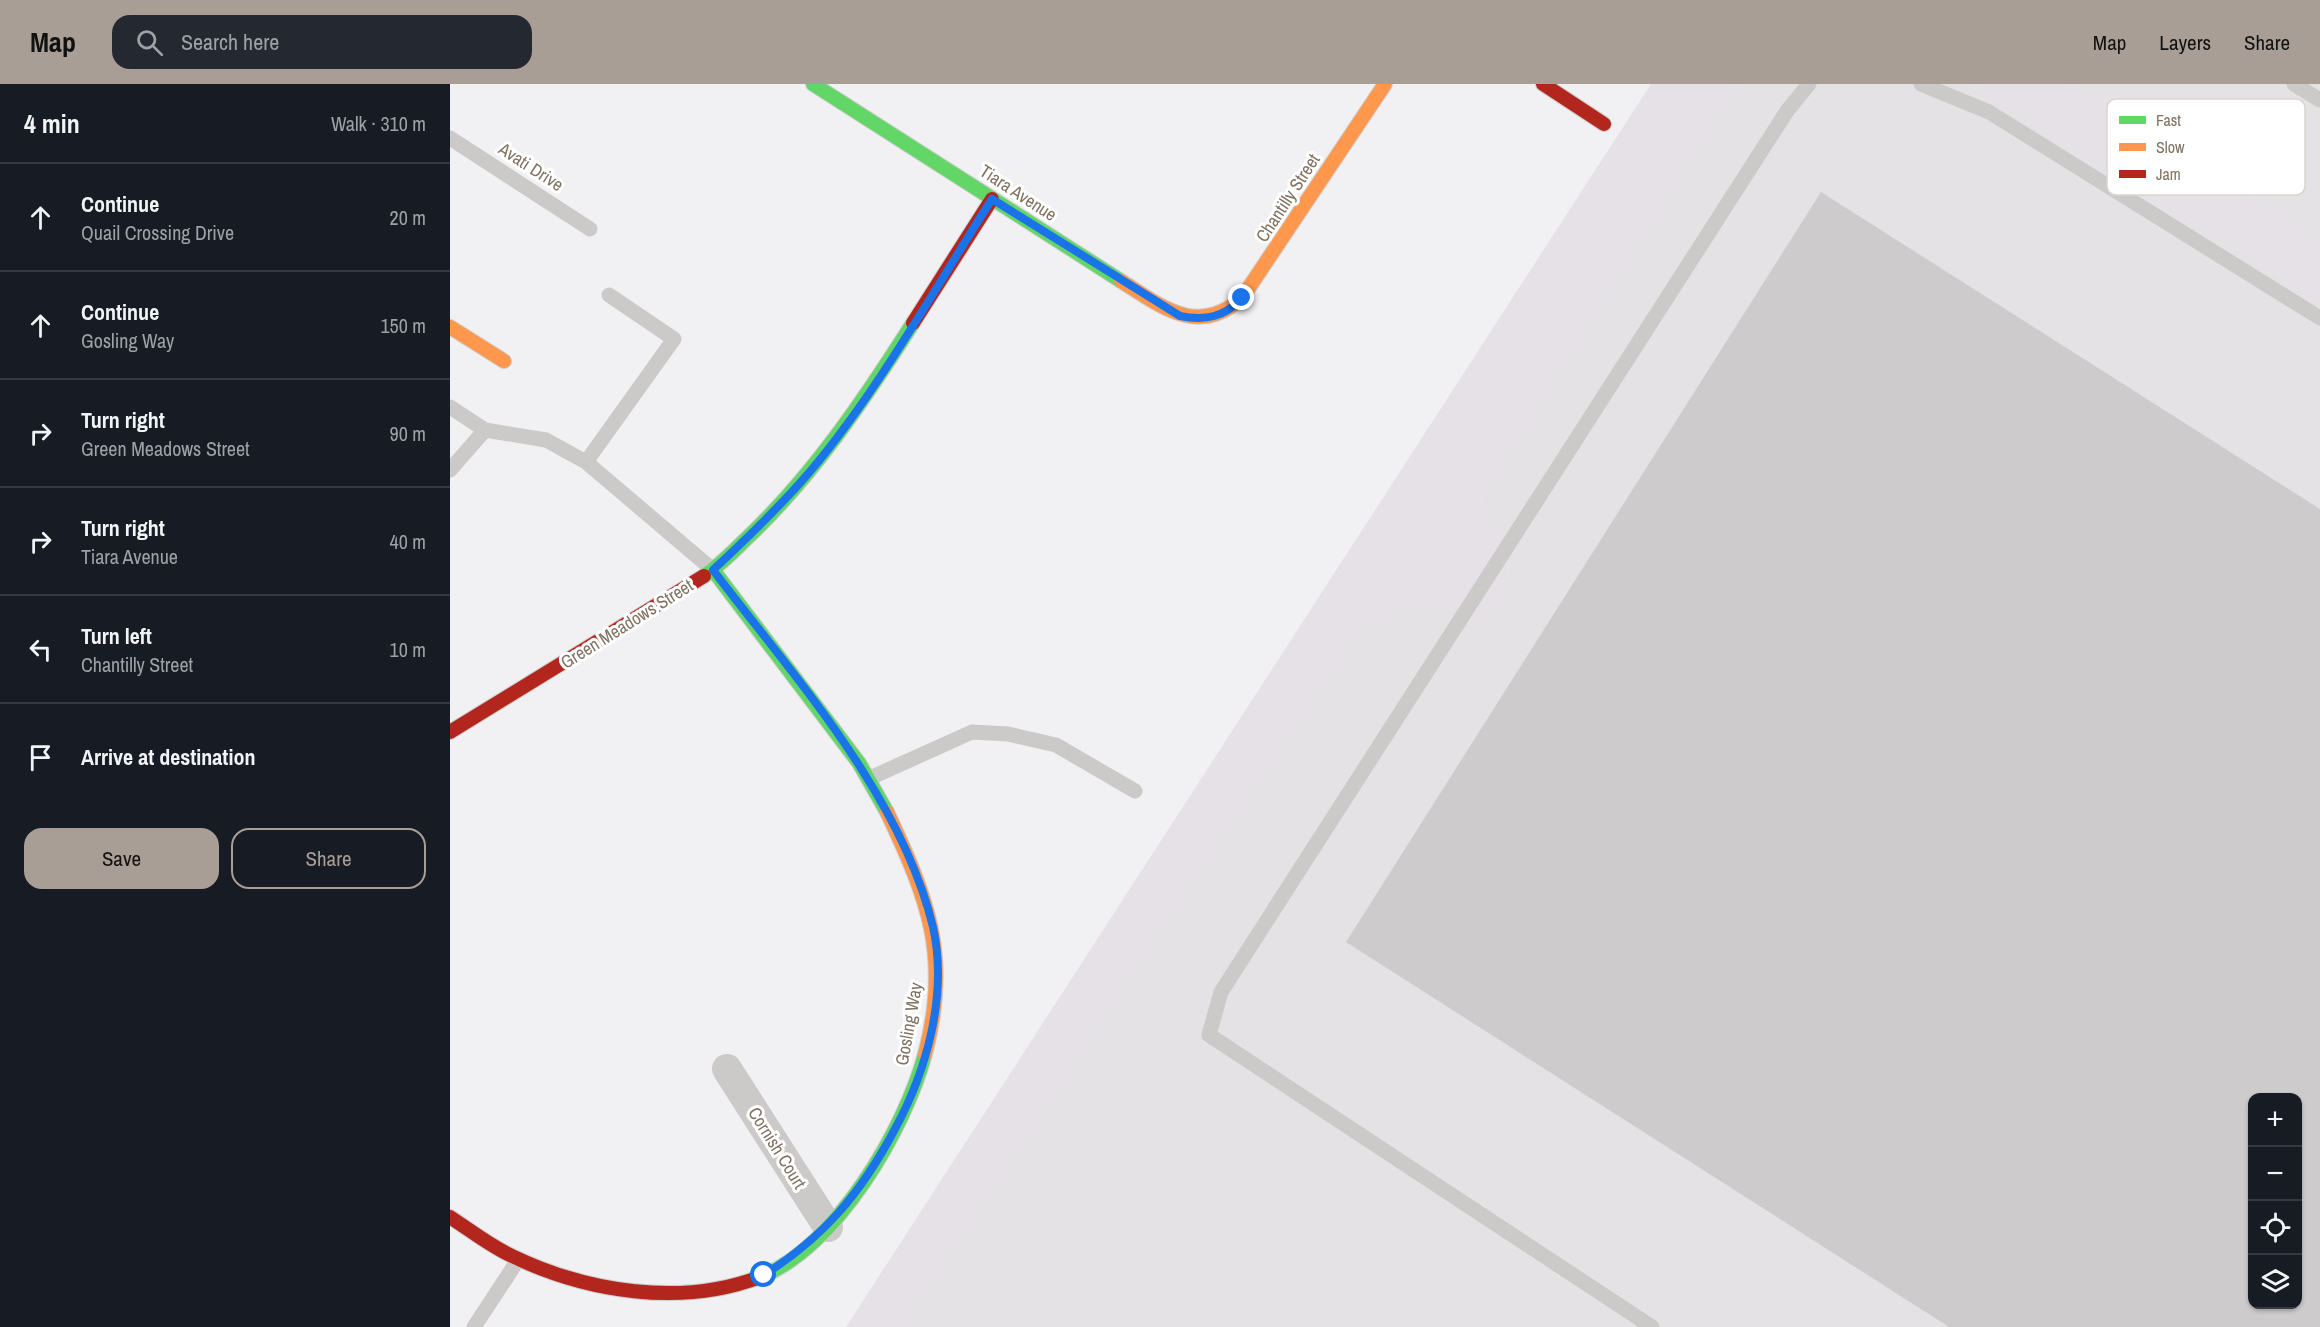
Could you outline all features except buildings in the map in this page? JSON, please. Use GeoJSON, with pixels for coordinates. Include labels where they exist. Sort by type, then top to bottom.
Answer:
{"type":"FeatureCollection","features":[{"type":"Feature","properties":{"kind":"street","name":"Chantilly Street"},"geometry":{"type":"LineString","coordinates":[[1208,318],[1233,308],[1242,298],[1385,84]]}},
{"type":"Feature","properties":{"kind":"street"},"geometry":{"type":"LineString","coordinates":[[1543,84],[1604,124]]}},
{"type":"Feature","properties":{"kind":"street","name":"Tiara Avenue"},"geometry":{"type":"LineString","coordinates":[[830,88],[992,199],[1168,310],[1180,316],[1208,318]]}},
{"type":"Feature","properties":{"kind":"street","name":"Green Meadows Street"},"geometry":{"type":"LineString","coordinates":[[450,732],[649,612],[713,570],[801,481],[840,431],[879,376],[992,199]]}},
{"type":"Feature","properties":{"kind":"street"},"geometry":{"type":"LineString","coordinates":[[450,327],[504,361]]}},
{"type":"Feature","properties":{"kind":"street","name":"Gosling Way"},"geometry":{"type":"LineString","coordinates":[[450,1217],[518,1260],[603,1286],[644,1292],[685,1292],[727,1287],[764,1275],[800,1252],[828,1227],[862,1182],[902,1117],[918,1080],[936,1004],[937,968],[933,929],[909,858],[870,778],[713,570]]}},
{"type":"Feature","properties":{"kind":"street","name":"Cornish Court"},"geometry":{"type":"LineString","coordinates":[[727,1069],[828,1227]]}},
{"type":"Feature","properties":{"kind":"lane"},"geometry":{"type":"LineString","coordinates":[[1652,1327],[1209,1035],[1221,992],[1227,982],[1787,111],[1809,84]]}},
{"type":"Feature","properties":{"kind":"lane"},"geometry":{"type":"LineString","coordinates":[[1921,84],[1989,112],[2107,185]]}},
{"type":"Feature","properties":{"kind":"lane"},"geometry":{"type":"LineString","coordinates":[[2294,84],[2320,100]]}},
{"type":"Feature","properties":{"kind":"lane","name":"Avati Drive"},"geometry":{"type":"LineString","coordinates":[[450,138],[590,229]]}},
{"type":"Feature","properties":{"kind":"lane"},"geometry":{"type":"LineString","coordinates":[[2122,195],[2320,318]]}},
{"type":"Feature","properties":{"kind":"lane"},"geometry":{"type":"LineString","coordinates":[[586,462],[674,339],[609,296]]}},
{"type":"Feature","properties":{"kind":"lane"},"geometry":{"type":"LineString","coordinates":[[450,407],[485,430],[546,440],[586,462],[713,570]]}},
{"type":"Feature","properties":{"kind":"lane"},"geometry":{"type":"LineString","coordinates":[[450,470],[485,430]]}},
{"type":"Feature","properties":{"kind":"lane"},"geometry":{"type":"LineString","coordinates":[[870,778],[972,732],[1008,734],[1056,745],[1135,791]]}},
{"type":"Feature","properties":{"kind":"lane"},"geometry":{"type":"LineString","coordinates":[[474,1327],[518,1260]]}},
{"type":"Feature","properties":{"kind":"shaded area"},"geometry":{"type":"Polygon","coordinates":[[[1651,84],[1737,84],[1480,502],[1507,559],[1510,578],[1485,619],[1443,607],[1369,614],[901,1327],[846,1327],[1651,84]]]}},
{"type":"Feature","properties":{"kind":"shaded area"},"geometry":{"type":"Polygon","coordinates":[[[1737,84],[1970,84],[2107,169],[2107,195],[2150,195],[2320,300],[2320,1327],[901,1327],[1369,614],[1443,606],[1485,619],[1510,577],[1507,559],[1480,502],[1737,84]]]}},
{"type":"Feature","properties":{"kind":"shaded area"},"geometry":{"type":"Polygon","coordinates":[[[1970,84],[2070,84],[2107,107],[2107,169],[1970,84]]]}},
{"type":"Feature","properties":{"kind":"shaded area"},"geometry":{"type":"Polygon","coordinates":[[[2070,84],[2320,84],[2320,240],[2248,195],[2305,195],[2305,99],[2107,99],[2107,107],[2070,84]]]}},
{"type":"Feature","properties":{"kind":"shaded area"},"geometry":{"type":"Polygon","coordinates":[[[2150,195],[2248,195],[2320,240],[2320,300],[2150,195]]]}},
{"type":"Feature","properties":{"kind":"traffic: fast"},"geometry":{"type":"LineString","coordinates":[[813,84],[1121,281]]}},
{"type":"Feature","properties":{"kind":"traffic: fast"},"geometry":{"type":"LineString","coordinates":[[704,576],[769,516],[815,464],[856,409],[913,323]]}},
{"type":"Feature","properties":{"kind":"traffic: fast"},"geometry":{"type":"LineString","coordinates":[[713,570],[859,763],[887,812]]}},
{"type":"Feature","properties":{"kind":"traffic: fast"},"geometry":{"type":"LineString","coordinates":[[760,1277],[788,1262],[815,1240],[863,1183],[884,1150],[901,1116],[925,1054]]}},
{"type":"Feature","properties":{"kind":"traffic: slow"},"geometry":{"type":"LineString","coordinates":[[1121,281],[1151,300],[1180,314],[1195,317],[1226,310],[1242,298],[1385,84]]}},
{"type":"Feature","properties":{"kind":"traffic: slow"},"geometry":{"type":"LineString","coordinates":[[450,327],[504,361]]}},
{"type":"Feature","properties":{"kind":"traffic: slow"},"geometry":{"type":"LineString","coordinates":[[887,812],[914,873],[931,929],[936,987],[933,1019],[925,1054]]}},
{"type":"Feature","properties":{"kind":"traffic: jam"},"geometry":{"type":"LineString","coordinates":[[1543,84],[1604,124]]}},
{"type":"Feature","properties":{"kind":"traffic: jam"},"geometry":{"type":"LineString","coordinates":[[913,323],[992,199]]}},
{"type":"Feature","properties":{"kind":"traffic: jam"},"geometry":{"type":"LineString","coordinates":[[450,732],[704,576]]}},
{"type":"Feature","properties":{"kind":"traffic: jam"},"geometry":{"type":"LineString","coordinates":[[450,1217],[512,1256],[571,1279],[603,1286],[667,1293],[730,1286],[760,1277]]}},
{"type":"Feature","properties":{"kind":"route"},"geometry":{"type":"LineString","coordinates":[[764,1275],[800,1252],[828,1227],[884,1149],[902,1117],[918,1080],[936,1004],[937,968],[933,929],[923,895],[909,858],[870,778],[713,570],[759,527],[801,481],[840,431],[879,376],[992,199],[1180,316],[1195,319],[1222,314],[1233,308],[1242,298]]}}]}
